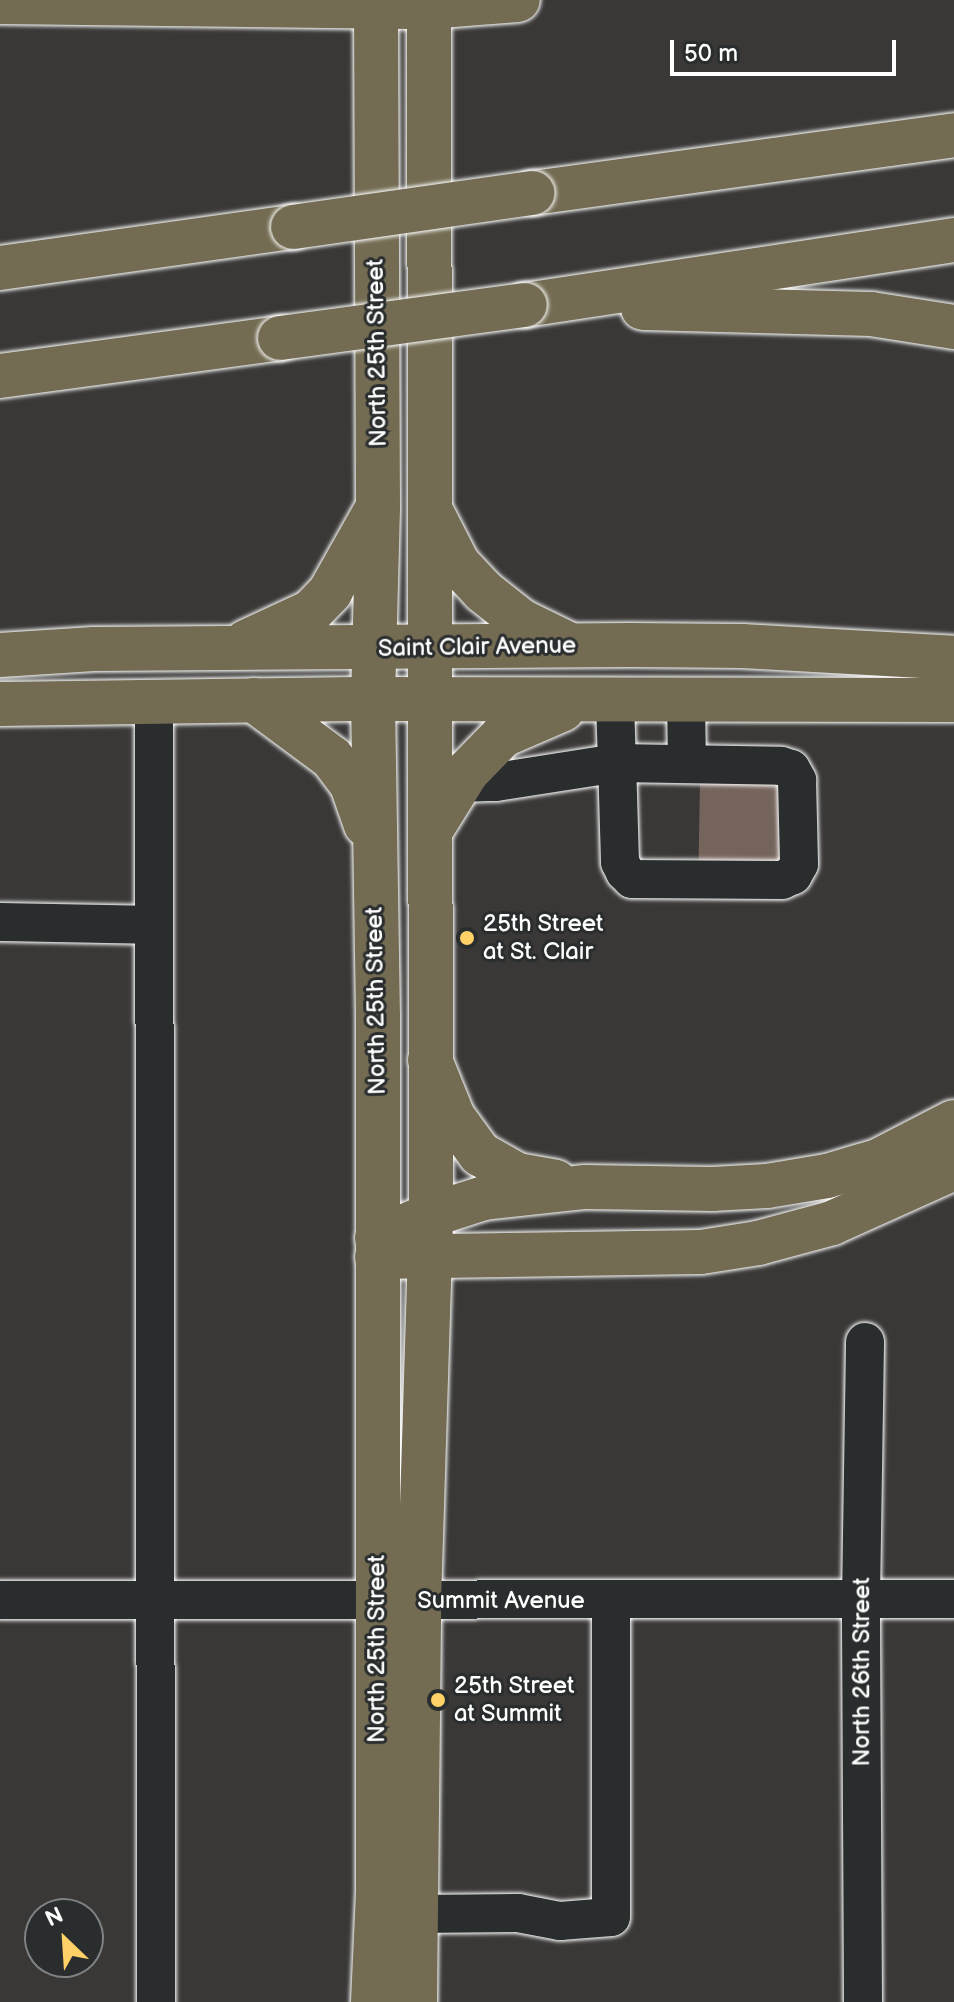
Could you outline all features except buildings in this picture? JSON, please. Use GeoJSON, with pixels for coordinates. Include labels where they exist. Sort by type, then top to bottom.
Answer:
{"type":"FeatureCollection","features":[{"type":"Feature","properties":{"kind":"main road"},"geometry":{"type":"LineString","coordinates":[[0,2],[429,4],[518,0]]}},
{"type":"Feature","properties":{"kind":"main road","name":"North 25th Street"},"geometry":{"type":"LineString","coordinates":[[376,3],[378,507],[373,699],[378,1017],[377,1248],[417,1914],[415,2002]]}},
{"type":"Feature","properties":{"kind":"main road","name":"North 25th Street"},"geometry":{"type":"LineString","coordinates":[[373,2002],[398,1601],[431,1235],[429,4]]}},
{"type":"Feature","properties":{"kind":"main road"},"geometry":{"type":"LineString","coordinates":[[0,268],[954,135]]}},
{"type":"Feature","properties":{"kind":"main road"},"geometry":{"type":"LineString","coordinates":[[0,376],[525,305],[954,240]]}},
{"type":"Feature","properties":{"kind":"main road"},"geometry":{"type":"LineString","coordinates":[[525,305],[871,314],[954,327]]}},
{"type":"Feature","properties":{"kind":"main road"},"geometry":{"type":"LineString","coordinates":[[228,649],[280,629],[311,612],[330,592],[378,507]]}},
{"type":"Feature","properties":{"kind":"main road"},"geometry":{"type":"LineString","coordinates":[[429,507],[458,564],[483,591],[521,621],[572,646]]}},
{"type":"Feature","properties":{"kind":"main road","name":"Saint Clair Avenue"},"geometry":{"type":"LineString","coordinates":[[0,655],[94,649],[742,646],[954,658]]}},
{"type":"Feature","properties":{"kind":"main road"},"geometry":{"type":"LineString","coordinates":[[0,704],[373,699],[954,700]]}},
{"type":"Feature","properties":{"kind":"main road"},"geometry":{"type":"LineString","coordinates":[[254,700],[318,744],[341,768],[352,785],[374,847]]}},
{"type":"Feature","properties":{"kind":"main road"},"geometry":{"type":"LineString","coordinates":[[431,830],[460,783],[503,735],[526,722],[600,701]]}},
{"type":"Feature","properties":{"kind":"main road"},"geometry":{"type":"LineString","coordinates":[[430,1060],[453,1117],[480,1154],[517,1175],[585,1187]]}},
{"type":"Feature","properties":{"kind":"main road"},"geometry":{"type":"LineString","coordinates":[[431,1235],[484,1198],[585,1187],[712,1189],[767,1186],[827,1176],[878,1161],[954,1122]]}},
{"type":"Feature","properties":{"kind":"main road"},"geometry":{"type":"LineString","coordinates":[[377,1248],[431,1235],[701,1252],[758,1243],[832,1223],[954,1168]]}},
{"type":"Feature","properties":{"kind":"street"},"geometry":{"type":"LineString","coordinates":[[154,701],[156,2002]]}},
{"type":"Feature","properties":{"kind":"street"},"geometry":{"type":"LineString","coordinates":[[460,783],[496,782],[617,763],[781,766],[791,769],[797,780],[799,864],[793,875],[782,880],[632,879],[620,862],[617,763],[600,701]]}},
{"type":"Feature","properties":{"kind":"street"},"geometry":{"type":"LineString","coordinates":[[686,701],[687,764]]}},
{"type":"Feature","properties":{"kind":"street"},"geometry":{"type":"LineString","coordinates":[[0,922],[154,925]]}},
{"type":"Feature","properties":{"kind":"street","name":"North 26th Street"},"geometry":{"type":"LineString","coordinates":[[863,2002],[861,1599],[865,1342]]}},
{"type":"Feature","properties":{"kind":"street","name":"Summit Avenue"},"geometry":{"type":"LineString","coordinates":[[0,1600],[954,1599]]}},
{"type":"Feature","properties":{"kind":"street"},"geometry":{"type":"LineString","coordinates":[[417,1914],[518,1913],[560,1921],[611,1917],[611,1600]]}},
{"type":"Feature","properties":{"kind":"place","name":"25th Street at St. Clair"},"geometry":{"type":"Point","coordinates":[467,938]}},
{"type":"Feature","properties":{"kind":"place","name":"25th Street at Summit"},"geometry":{"type":"Point","coordinates":[438,1700]}}]}
